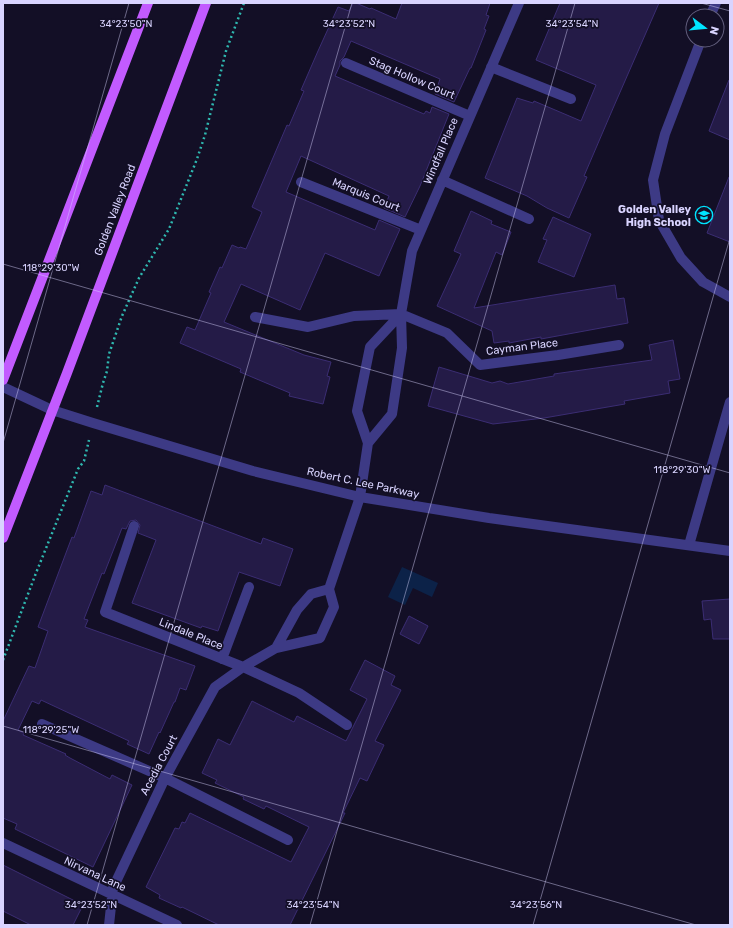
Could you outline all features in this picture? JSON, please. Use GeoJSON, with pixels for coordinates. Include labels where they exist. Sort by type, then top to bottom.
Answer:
{"type":"FeatureCollection","features":[{"type":"Feature","properties":{"kind":"main road"},"geometry":{"type":"LineString","coordinates":[[3,380],[148,3]]}},
{"type":"Feature","properties":{"kind":"main road","name":"Golden Valley Road"},"geometry":{"type":"LineString","coordinates":[[3,538],[206,3]]}},
{"type":"Feature","properties":{"kind":"street","name":"Windfall Place"},"geometry":{"type":"LineString","coordinates":[[368,443],[392,414],[402,348],[401,314],[412,251],[519,3]]}},
{"type":"Feature","properties":{"kind":"street"},"geometry":{"type":"LineString","coordinates":[[698,48],[665,134],[653,180],[659,220],[681,258],[703,282],[730,297]]}},
{"type":"Feature","properties":{"kind":"street","name":"Stag Hollow Court"},"geometry":{"type":"LineString","coordinates":[[346,63],[470,116]]}},
{"type":"Feature","properties":{"kind":"street"},"geometry":{"type":"LineString","coordinates":[[491,67],[571,99]]}},
{"type":"Feature","properties":{"kind":"street"},"geometry":{"type":"LineString","coordinates":[[442,180],[529,219]]}},
{"type":"Feature","properties":{"kind":"street","name":"Marquis Court"},"geometry":{"type":"LineString","coordinates":[[301,182],[421,230]]}},
{"type":"Feature","properties":{"kind":"street"},"geometry":{"type":"LineString","coordinates":[[276,648],[297,610],[311,594],[329,589],[360,497],[368,443],[357,411],[370,347],[401,314]]}},
{"type":"Feature","properties":{"kind":"street","name":"Cayman Place"},"geometry":{"type":"LineString","coordinates":[[255,317],[308,327],[354,316],[401,314],[447,333],[480,365],[558,355],[619,345]]}},
{"type":"Feature","properties":{"kind":"street","name":"Robert C. Lee Parkway"},"geometry":{"type":"LineString","coordinates":[[3,387],[52,410],[93,424],[253,471],[360,497],[489,518],[730,550]]}},
{"type":"Feature","properties":{"kind":"street"},"geometry":{"type":"LineString","coordinates":[[689,545],[730,402]]}},
{"type":"Feature","properties":{"kind":"street","name":"Lindale Place"},"geometry":{"type":"LineString","coordinates":[[134,526],[105,612],[243,667],[299,693],[347,725]]}},
{"type":"Feature","properties":{"kind":"street"},"geometry":{"type":"LineString","coordinates":[[222,659],[249,587]]}},
{"type":"Feature","properties":{"kind":"street","name":"Acedia Court"},"geometry":{"type":"LineString","coordinates":[[108,925],[113,888],[164,778],[215,687],[243,667],[276,648],[320,638],[334,607],[329,589]]}},
{"type":"Feature","properties":{"kind":"street"},"geometry":{"type":"LineString","coordinates":[[42,724],[164,778],[288,840]]}},
{"type":"Feature","properties":{"kind":"street","name":"Nirvana Lane"},"geometry":{"type":"LineString","coordinates":[[3,843],[177,925]]}},
{"type":"Feature","properties":{"kind":"path"},"geometry":{"type":"LineString","coordinates":[[3,660],[78,469],[84,461],[107,371],[108,354],[112,341],[139,278],[169,229],[198,159],[226,51],[244,3]]}},
{"type":"Feature","properties":{"kind":"water"},"geometry":{"type":"Polygon","coordinates":[[[402,567],[438,583],[432,597],[413,588],[405,605],[388,597],[402,567]]]}},
{"type":"Feature","properties":{"kind":"building"},"geometry":{"type":"Polygon","coordinates":[[[353,3],[370,9],[371,8],[396,19],[402,3],[490,3],[486,15],[489,16],[484,29],[486,30],[471,68],[454,102],[435,94],[440,79],[351,41],[344,57],[340,61],[340,65],[335,76],[424,114],[426,111],[430,113],[432,107],[449,114],[420,186],[405,217],[384,208],[389,196],[301,156],[286,192],[375,230],[379,220],[400,229],[379,276],[325,253],[300,310],[241,284],[224,322],[304,355],[331,362],[327,376],[330,377],[323,404],[289,396],[290,393],[240,372],[241,369],[180,343],[187,327],[195,330],[211,293],[209,292],[232,245],[246,249],[262,212],[252,207],[287,125],[289,126],[304,91],[301,90],[338,7],[349,11],[353,3]]]}},
{"type":"Feature","properties":{"kind":"building"},"geometry":{"type":"Polygon","coordinates":[[[560,3],[659,3],[584,176],[587,177],[569,218],[547,208],[527,196],[485,178],[517,98],[533,103],[534,101],[581,121],[596,85],[536,60],[560,3]]]}},
{"type":"Feature","properties":{"kind":"building"},"geometry":{"type":"Polygon","coordinates":[[[730,80],[730,140],[709,131],[730,80]]]}},
{"type":"Feature","properties":{"kind":"building"},"geometry":{"type":"Polygon","coordinates":[[[730,177],[730,242],[707,233],[730,177]]]}},
{"type":"Feature","properties":{"kind":"building"},"geometry":{"type":"Polygon","coordinates":[[[471,211],[492,221],[491,224],[511,232],[502,255],[496,252],[474,308],[615,285],[617,299],[624,298],[628,323],[541,339],[541,337],[509,343],[509,341],[494,343],[492,331],[437,306],[461,254],[454,251],[471,211]]]}},
{"type":"Feature","properties":{"kind":"building"},"geometry":{"type":"Polygon","coordinates":[[[553,217],[591,234],[574,277],[538,262],[547,240],[543,239],[553,217]]]}},
{"type":"Feature","properties":{"kind":"building"},"geometry":{"type":"Polygon","coordinates":[[[673,340],[680,379],[668,381],[670,393],[624,401],[625,404],[544,418],[493,424],[428,406],[439,367],[492,383],[500,381],[508,384],[554,376],[554,374],[652,360],[649,345],[673,340]]]}},
{"type":"Feature","properties":{"kind":"building"},"geometry":{"type":"Polygon","coordinates":[[[105,485],[261,544],[263,538],[293,549],[280,586],[239,572],[218,631],[202,626],[201,628],[132,603],[156,540],[138,533],[140,525],[136,520],[130,521],[126,529],[122,528],[84,619],[88,620],[85,627],[195,666],[186,690],[180,688],[175,702],[149,754],[127,744],[129,741],[41,700],[39,704],[32,701],[18,730],[24,733],[23,735],[66,754],[65,755],[70,758],[110,779],[112,775],[132,785],[93,867],[15,829],[17,824],[3,818],[3,721],[29,666],[35,668],[48,631],[38,627],[72,537],[74,538],[91,491],[102,495],[105,485]]]}},
{"type":"Feature","properties":{"kind":"building"},"geometry":{"type":"Polygon","coordinates":[[[730,599],[730,639],[713,639],[711,619],[704,620],[702,601],[730,599]]]}},
{"type":"Feature","properties":{"kind":"building"},"geometry":{"type":"Polygon","coordinates":[[[409,616],[428,626],[419,644],[400,634],[409,616]]]}},
{"type":"Feature","properties":{"kind":"building"},"geometry":{"type":"Polygon","coordinates":[[[365,660],[395,676],[391,685],[401,690],[375,741],[384,745],[367,781],[360,778],[343,813],[345,813],[290,925],[219,925],[182,907],[181,908],[159,898],[160,895],[146,887],[175,828],[179,829],[182,822],[185,823],[190,813],[291,862],[309,827],[266,806],[264,809],[243,799],[244,797],[215,783],[217,780],[202,773],[218,739],[230,745],[252,701],[294,722],[297,716],[346,741],[367,699],[350,690],[365,660]]]}},
{"type":"Feature","properties":{"kind":"building"},"geometry":{"type":"Polygon","coordinates":[[[3,865],[83,905],[73,925],[31,925],[3,911],[3,865]]]}},
{"type":"Feature","properties":{"kind":"place","name":"Golden Valley High School"},"geometry":{"type":"Point","coordinates":[704,215]}}]}
